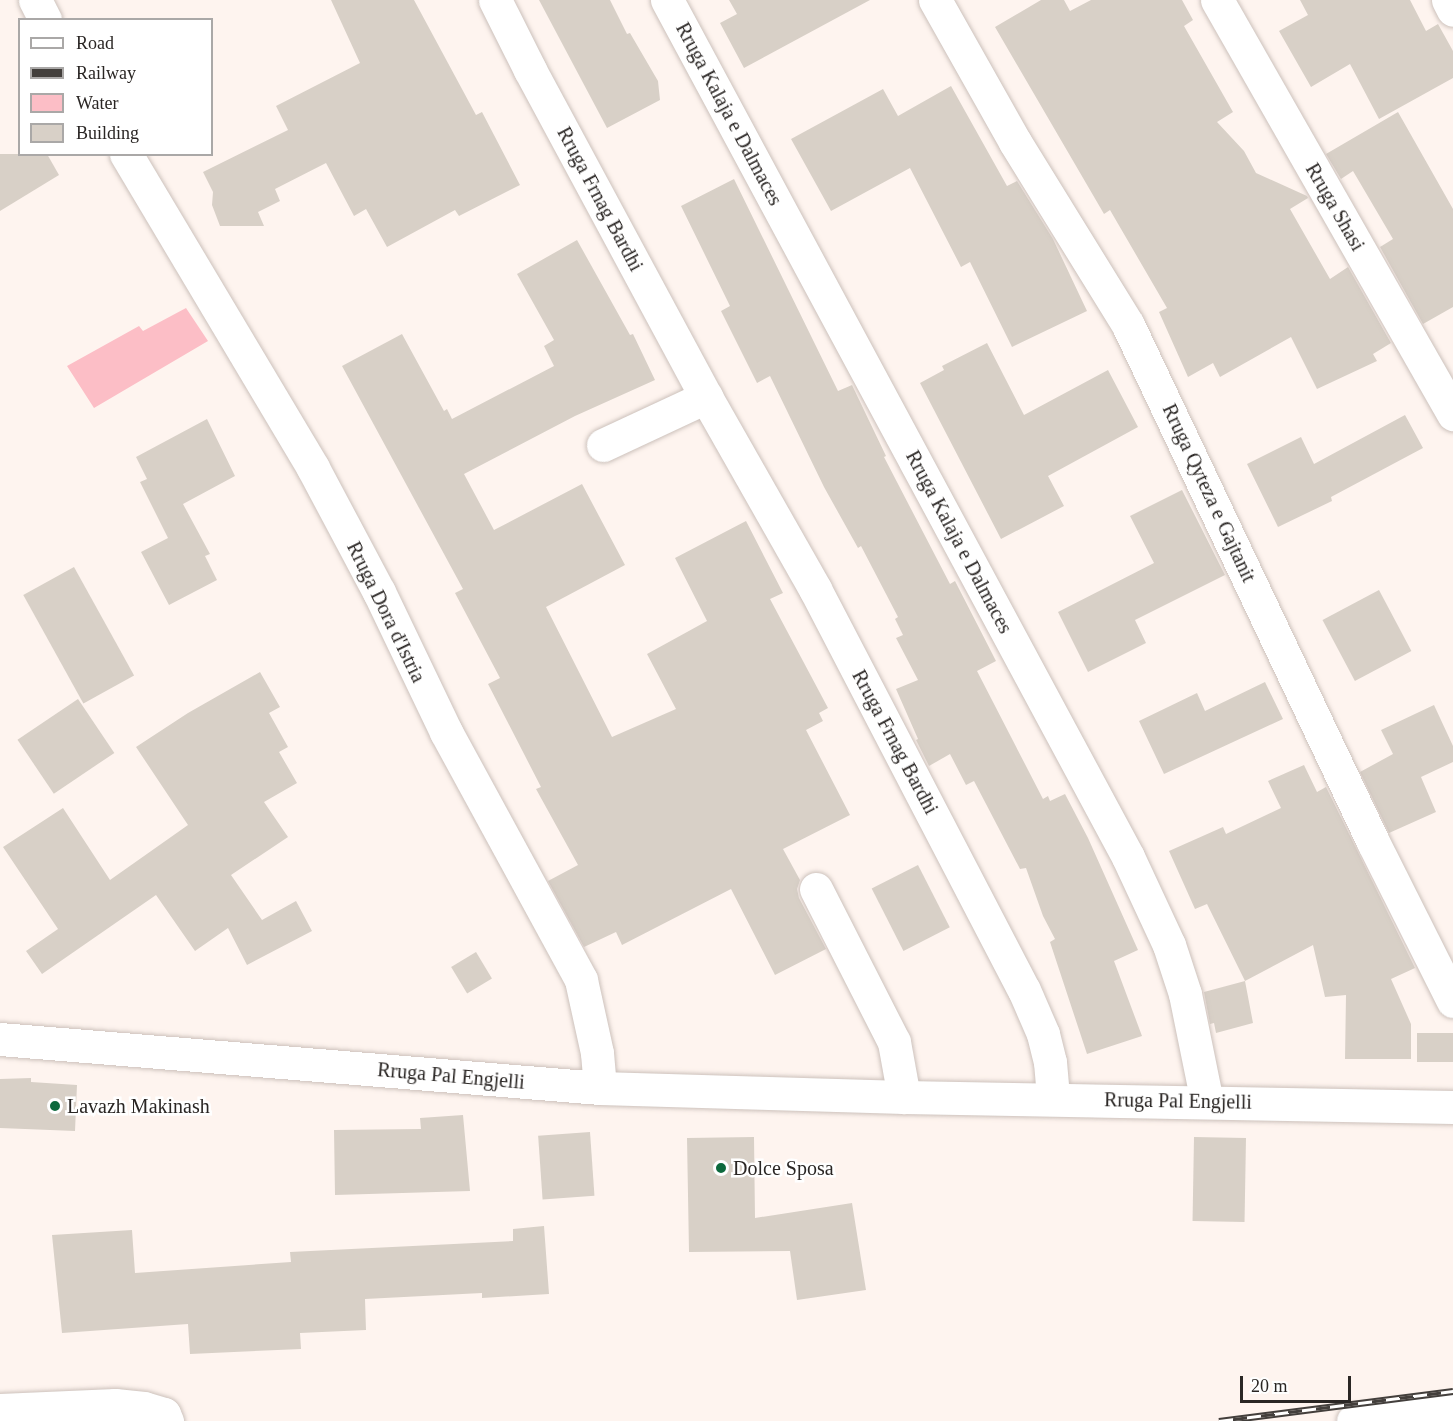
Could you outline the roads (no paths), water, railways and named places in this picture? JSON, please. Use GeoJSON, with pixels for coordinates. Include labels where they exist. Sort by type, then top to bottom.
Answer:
{"type":"FeatureCollection","features":[{"type":"Feature","properties":{"kind":"street"},"geometry":{"type":"LineString","coordinates":[[35,0],[44,18]]}},
{"type":"Feature","properties":{"kind":"street","name":"Rruga Frnag Bardhi"},"geometry":{"type":"LineString","coordinates":[[495,0],[530,70],[706,397],[815,589],[1024,990],[1043,1034],[1050,1062],[1053,1098]]}},
{"type":"Feature","properties":{"kind":"street","name":"Rruga Qyteza e Gajtanit"},"geometry":{"type":"LineString","coordinates":[[935,0],[1015,142],[1128,325],[1373,842],[1453,1001]]}},
{"type":"Feature","properties":{"kind":"street","name":"Rruga Shasi"},"geometry":{"type":"LineString","coordinates":[[1217,0],[1453,414]]}},
{"type":"Feature","properties":{"kind":"street"},"geometry":{"type":"LineString","coordinates":[[1448,0],[1453,10]]}},
{"type":"Feature","properties":{"kind":"street","name":"Rruga Kalaja e Dalmaces"},"geometry":{"type":"LineString","coordinates":[[670,1],[1133,867],[1169,945],[1179,974],[1207,1102]]}},
{"type":"Feature","properties":{"kind":"street","name":"Rruga Dora d'Istria"},"geometry":{"type":"LineString","coordinates":[[127,156],[313,468],[379,592],[446,732],[581,980],[597,1053],[600,1088]]}},
{"type":"Feature","properties":{"kind":"street"},"geometry":{"type":"LineString","coordinates":[[603,445],[706,397]]}},
{"type":"Feature","properties":{"kind":"street"},"geometry":{"type":"LineString","coordinates":[[816,889],[894,1042],[904,1097]]}},
{"type":"Feature","properties":{"kind":"street","name":"Rruga Pal Engjelli"},"geometry":{"type":"LineString","coordinates":[[0,1039],[600,1088],[904,1097],[1453,1107]]}},
{"type":"Feature","properties":{"kind":"street"},"geometry":{"type":"LineString","coordinates":[[0,1410],[115,1405],[144,1408],[164,1414],[168,1421]]}},
{"type":"Feature","properties":{"kind":"street"},"geometry":{"type":"LineString","coordinates":[[1353,1421],[1453,1410]]}},
{"type":"Feature","properties":{"kind":"water"},"geometry":{"type":"Polygon","coordinates":[[[186,308],[208,341],[94,408],[67,366],[139,326],[143,331],[186,308]]]}},
{"type":"Feature","properties":{"kind":"railway"},"geometry":{"type":"LineString","coordinates":[[1219,1421],[1453,1391]]}},
{"type":"Feature","properties":{"kind":"place","name":"Lavazh Makinash"},"geometry":{"type":"Point","coordinates":[55,1106]}},
{"type":"Feature","properties":{"kind":"place","name":"Dolce Sposa"},"geometry":{"type":"Point","coordinates":[721,1168]}}]}
